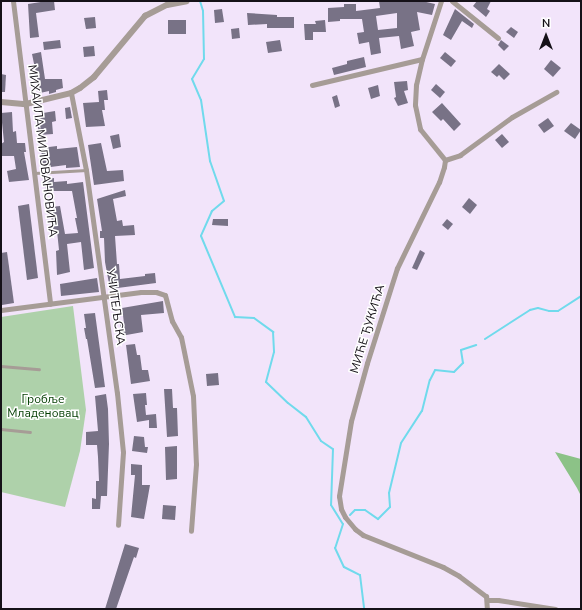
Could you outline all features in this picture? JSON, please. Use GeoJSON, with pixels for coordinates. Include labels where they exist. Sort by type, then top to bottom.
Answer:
{"type":"FeatureCollection","features":[{"type":"Feature","properties":{"kind":"street","name":"МИХАИЛА МИЛОВАНОВИЋА"},"geometry":{"type":"LineString","coordinates":[[13,1],[50,304]]}},
{"type":"Feature","properties":{"kind":"street"},"geometry":{"type":"LineString","coordinates":[[1,102],[26,104],[71,93],[94,77],[145,16],[167,5],[187,1]]}},
{"type":"Feature","properties":{"kind":"street"},"geometry":{"type":"LineString","coordinates":[[441,1],[422,59],[416,85],[415,105],[418,122],[424,137],[445,160],[460,155],[512,117],[556,92]]}},
{"type":"Feature","properties":{"kind":"street"},"geometry":{"type":"LineString","coordinates":[[452,1],[498,38]]}},
{"type":"Feature","properties":{"kind":"street"},"geometry":{"type":"LineString","coordinates":[[312,85],[422,59]]}},
{"type":"Feature","properties":{"kind":"street","name":"УЧИТЕЉСКА"},"geometry":{"type":"LineString","coordinates":[[71,93],[86,170],[117,393],[123,452],[118,525]]}},
{"type":"Feature","properties":{"kind":"street","name":"МИЋЕ ЂУКИЋА"},"geometry":{"type":"LineString","coordinates":[[445,160],[439,182],[397,268],[367,363],[351,421],[339,496],[345,518],[363,535],[443,567],[475,587],[486,596],[487,600]]}},
{"type":"Feature","properties":{"kind":"street"},"geometry":{"type":"LineString","coordinates":[[1,310],[141,292],[156,292],[165,295],[172,321],[181,337],[193,396],[195,426],[195,487],[191,531]]}},
{"type":"Feature","properties":{"kind":"street"},"geometry":{"type":"LineString","coordinates":[[487,609],[487,600],[498,600],[555,609]]}},
{"type":"Feature","properties":{"kind":"lane"},"geometry":{"type":"LineString","coordinates":[[35,173],[86,170]]}},
{"type":"Feature","properties":{"kind":"lane"},"geometry":{"type":"LineString","coordinates":[[1,366],[39,370]]}},
{"type":"Feature","properties":{"kind":"lane"},"geometry":{"type":"LineString","coordinates":[[1,429],[30,432]]}},
{"type":"Feature","properties":{"kind":"green space","name":"Гробље Младеновац"},"geometry":{"type":"Polygon","coordinates":[[[73,306],[86,410],[80,451],[65,507],[1,492],[1,317],[73,306]]]}},
{"type":"Feature","properties":{"kind":"green space"},"geometry":{"type":"Polygon","coordinates":[[[555,452],[581,459],[581,496],[577,488],[555,452]]]}},
{"type":"Feature","properties":{"kind":"building"},"geometry":{"type":"Polygon","coordinates":[[[54,1],[55,10],[36,13],[39,37],[30,38],[28,4],[54,1]]]}},
{"type":"Feature","properties":{"kind":"building"},"geometry":{"type":"Polygon","coordinates":[[[379,1],[422,1],[435,4],[432,15],[417,12],[420,30],[411,32],[414,46],[401,49],[399,36],[379,38],[381,53],[371,55],[369,42],[359,44],[357,33],[364,32],[362,19],[340,19],[340,21],[328,22],[328,8],[344,7],[344,4],[356,4],[356,11],[380,8],[379,1]],[[397,13],[376,16],[378,30],[397,28],[397,13]]]}},
{"type":"Feature","properties":{"kind":"building"},"geometry":{"type":"Polygon","coordinates":[[[477,1],[491,1],[487,9],[490,11],[486,17],[473,6],[477,1]]]}},
{"type":"Feature","properties":{"kind":"building"},"geometry":{"type":"Polygon","coordinates":[[[222,9],[224,22],[215,23],[214,10],[222,9]]]}},
{"type":"Feature","properties":{"kind":"building"},"geometry":{"type":"Polygon","coordinates":[[[455,9],[474,24],[472,28],[462,21],[451,40],[443,35],[455,9]]]}},
{"type":"Feature","properties":{"kind":"building"},"geometry":{"type":"Polygon","coordinates":[[[247,13],[277,15],[277,17],[294,17],[294,28],[267,28],[267,24],[248,25],[247,13]]]}},
{"type":"Feature","properties":{"kind":"building"},"geometry":{"type":"Polygon","coordinates":[[[95,17],[96,28],[86,29],[84,18],[95,17]]]}},
{"type":"Feature","properties":{"kind":"building"},"geometry":{"type":"Polygon","coordinates":[[[168,20],[186,20],[186,34],[168,34],[168,20]]]}},
{"type":"Feature","properties":{"kind":"building"},"geometry":{"type":"Polygon","coordinates":[[[325,20],[326,32],[313,32],[313,40],[305,40],[304,24],[316,24],[315,21],[325,20]]]}},
{"type":"Feature","properties":{"kind":"building"},"geometry":{"type":"Polygon","coordinates":[[[511,27],[518,32],[514,38],[506,32],[511,27]]]}},
{"type":"Feature","properties":{"kind":"building"},"geometry":{"type":"Polygon","coordinates":[[[239,28],[240,38],[232,39],[231,29],[239,28]]]}},
{"type":"Feature","properties":{"kind":"building"},"geometry":{"type":"Polygon","coordinates":[[[60,40],[61,48],[44,50],[43,42],[60,40]]]}},
{"type":"Feature","properties":{"kind":"building"},"geometry":{"type":"Polygon","coordinates":[[[280,40],[282,51],[268,53],[266,42],[280,40]]]}},
{"type":"Feature","properties":{"kind":"building"},"geometry":{"type":"Polygon","coordinates":[[[501,40],[509,46],[504,51],[498,45],[501,40]]]}},
{"type":"Feature","properties":{"kind":"building"},"geometry":{"type":"Polygon","coordinates":[[[94,46],[95,56],[84,57],[83,47],[94,46]]]}},
{"type":"Feature","properties":{"kind":"building"},"geometry":{"type":"Polygon","coordinates":[[[41,52],[45,79],[62,79],[63,88],[49,94],[49,91],[40,93],[32,54],[41,52]]]}},
{"type":"Feature","properties":{"kind":"building"},"geometry":{"type":"Polygon","coordinates":[[[445,52],[456,61],[451,67],[440,58],[445,52]]]}},
{"type":"Feature","properties":{"kind":"building"},"geometry":{"type":"Polygon","coordinates":[[[364,57],[366,67],[334,75],[332,68],[347,64],[347,61],[364,57]]]}},
{"type":"Feature","properties":{"kind":"building"},"geometry":{"type":"Polygon","coordinates":[[[551,60],[561,68],[553,77],[544,69],[551,60]]]}},
{"type":"Feature","properties":{"kind":"building"},"geometry":{"type":"Polygon","coordinates":[[[499,64],[510,74],[504,80],[499,75],[497,77],[491,72],[499,64]]]}},
{"type":"Feature","properties":{"kind":"building"},"geometry":{"type":"Polygon","coordinates":[[[1,74],[6,75],[5,92],[1,92],[1,74]]]}},
{"type":"Feature","properties":{"kind":"building"},"geometry":{"type":"Polygon","coordinates":[[[407,81],[408,90],[404,91],[408,103],[398,106],[394,98],[396,97],[394,82],[407,81]]]}},
{"type":"Feature","properties":{"kind":"building"},"geometry":{"type":"Polygon","coordinates":[[[436,84],[445,92],[440,98],[431,90],[436,84]]]}},
{"type":"Feature","properties":{"kind":"building"},"geometry":{"type":"Polygon","coordinates":[[[378,85],[380,96],[371,99],[368,88],[378,85]]]}},
{"type":"Feature","properties":{"kind":"building"},"geometry":{"type":"Polygon","coordinates":[[[107,90],[108,100],[104,100],[105,110],[102,110],[105,126],[86,127],[83,103],[99,102],[98,91],[107,90]]]}},
{"type":"Feature","properties":{"kind":"building"},"geometry":{"type":"Polygon","coordinates":[[[337,95],[340,106],[335,108],[332,97],[337,95]]]}},
{"type":"Feature","properties":{"kind":"building"},"geometry":{"type":"Polygon","coordinates":[[[442,103],[461,124],[454,131],[443,119],[441,121],[432,112],[442,103]]]}},
{"type":"Feature","properties":{"kind":"building"},"geometry":{"type":"Polygon","coordinates":[[[70,107],[72,118],[66,119],[65,108],[70,107]]]}},
{"type":"Feature","properties":{"kind":"building"},"geometry":{"type":"Polygon","coordinates":[[[55,111],[56,121],[52,122],[53,134],[39,135],[36,116],[55,111]]]}},
{"type":"Feature","properties":{"kind":"building"},"geometry":{"type":"Polygon","coordinates":[[[12,112],[13,132],[16,131],[17,143],[25,143],[26,152],[24,152],[29,180],[9,182],[7,171],[16,169],[14,156],[1,156],[1,144],[4,142],[1,113],[12,112]]]}},
{"type":"Feature","properties":{"kind":"building"},"geometry":{"type":"Polygon","coordinates":[[[548,118],[554,126],[544,133],[538,125],[548,118]]]}},
{"type":"Feature","properties":{"kind":"building"},"geometry":{"type":"Polygon","coordinates":[[[571,123],[581,130],[575,139],[564,131],[571,123]]]}},
{"type":"Feature","properties":{"kind":"building"},"geometry":{"type":"Polygon","coordinates":[[[119,134],[121,147],[113,149],[110,136],[119,134]]]}},
{"type":"Feature","properties":{"kind":"building"},"geometry":{"type":"Polygon","coordinates":[[[502,134],[509,142],[502,148],[495,140],[502,134]]]}},
{"type":"Feature","properties":{"kind":"building"},"geometry":{"type":"Polygon","coordinates":[[[101,143],[107,171],[123,170],[124,181],[94,185],[88,145],[101,143]]]}},
{"type":"Feature","properties":{"kind":"building"},"geometry":{"type":"Polygon","coordinates":[[[57,146],[57,149],[77,147],[80,167],[66,168],[66,165],[43,168],[41,148],[57,146]]]}},
{"type":"Feature","properties":{"kind":"building"},"geometry":{"type":"Polygon","coordinates":[[[54,178],[54,182],[67,181],[67,184],[83,182],[94,268],[84,270],[81,242],[67,244],[70,272],[57,275],[56,251],[59,250],[57,231],[53,231],[50,207],[60,206],[65,234],[78,233],[72,191],[46,191],[45,179],[54,178]]]}},
{"type":"Feature","properties":{"kind":"building"},"geometry":{"type":"Polygon","coordinates":[[[125,190],[126,196],[113,199],[117,221],[122,220],[123,226],[134,225],[135,235],[115,236],[117,264],[119,264],[120,279],[145,276],[145,274],[155,273],[156,283],[110,289],[105,262],[104,238],[100,238],[100,231],[102,231],[97,199],[125,190]]]}},
{"type":"Feature","properties":{"kind":"building"},"geometry":{"type":"Polygon","coordinates":[[[469,198],[477,205],[470,214],[462,207],[469,198]]]}},
{"type":"Feature","properties":{"kind":"building"},"geometry":{"type":"Polygon","coordinates":[[[29,204],[38,278],[27,280],[18,206],[29,204]]]}},
{"type":"Feature","properties":{"kind":"building"},"geometry":{"type":"Polygon","coordinates":[[[213,219],[228,219],[228,226],[212,225],[213,219]]]}},
{"type":"Feature","properties":{"kind":"building"},"geometry":{"type":"Polygon","coordinates":[[[447,219],[453,224],[448,230],[442,225],[447,219]]]}},
{"type":"Feature","properties":{"kind":"building"},"geometry":{"type":"Polygon","coordinates":[[[420,250],[425,253],[417,270],[412,268],[420,250]]]}},
{"type":"Feature","properties":{"kind":"building"},"geometry":{"type":"Polygon","coordinates":[[[7,252],[14,303],[2,305],[1,253],[7,252]]]}},
{"type":"Feature","properties":{"kind":"building"},"geometry":{"type":"Polygon","coordinates":[[[97,278],[99,292],[61,296],[60,284],[97,278]]]}},
{"type":"Feature","properties":{"kind":"building"},"geometry":{"type":"Polygon","coordinates":[[[163,301],[164,313],[141,315],[143,332],[121,336],[120,323],[124,323],[122,308],[163,301]]]}},
{"type":"Feature","properties":{"kind":"building"},"geometry":{"type":"Polygon","coordinates":[[[95,313],[105,387],[95,388],[84,328],[86,328],[84,314],[95,313]]]}},
{"type":"Feature","properties":{"kind":"building"},"geometry":{"type":"Polygon","coordinates":[[[135,344],[137,355],[140,355],[142,370],[148,370],[150,381],[131,384],[126,345],[135,344]]]}},
{"type":"Feature","properties":{"kind":"building"},"geometry":{"type":"Polygon","coordinates":[[[218,373],[219,385],[207,386],[206,374],[218,373]]]}},
{"type":"Feature","properties":{"kind":"building"},"geometry":{"type":"Polygon","coordinates":[[[164,389],[172,389],[173,408],[177,408],[178,436],[167,437],[164,389]]]}},
{"type":"Feature","properties":{"kind":"building"},"geometry":{"type":"Polygon","coordinates":[[[146,393],[146,415],[156,414],[157,428],[149,428],[149,420],[137,422],[133,394],[146,393]]]}},
{"type":"Feature","properties":{"kind":"building"},"geometry":{"type":"Polygon","coordinates":[[[106,394],[109,444],[107,496],[101,496],[100,509],[92,509],[92,498],[96,499],[96,481],[99,481],[98,457],[97,445],[86,445],[86,432],[98,431],[95,396],[106,394]]]}},
{"type":"Feature","properties":{"kind":"building"},"geometry":{"type":"Polygon","coordinates":[[[134,436],[144,437],[145,447],[148,447],[147,453],[132,451],[134,436]]]}},
{"type":"Feature","properties":{"kind":"building"},"geometry":{"type":"Polygon","coordinates":[[[177,446],[177,479],[166,480],[165,447],[177,446]]]}},
{"type":"Feature","properties":{"kind":"building"},"geometry":{"type":"Polygon","coordinates":[[[131,464],[142,465],[142,485],[150,485],[144,519],[131,517],[135,475],[131,475],[131,464]]]}},
{"type":"Feature","properties":{"kind":"building"},"geometry":{"type":"Polygon","coordinates":[[[163,505],[176,506],[175,520],[162,519],[163,505]]]}},
{"type":"Feature","properties":{"kind":"building"},"geometry":{"type":"Polygon","coordinates":[[[125,544],[139,548],[136,558],[134,557],[116,609],[105,609],[125,544]]]}},
{"type":"Feature","properties":{"kind":"waterway"},"geometry":{"type":"LineString","coordinates":[[200,1],[203,11],[204,59],[192,79],[201,100],[210,161],[224,201],[212,211],[201,236],[235,317],[254,318],[273,332],[274,352],[266,382],[288,403],[306,417],[321,441],[333,449],[331,505],[343,524],[335,548],[344,567],[360,575],[364,609]]}},
{"type":"Feature","properties":{"kind":"waterway"},"geometry":{"type":"LineString","coordinates":[[485,339],[530,310],[538,308],[549,311],[558,311],[581,296]]}},
{"type":"Feature","properties":{"kind":"waterway"},"geometry":{"type":"LineString","coordinates":[[350,515],[355,510],[365,510],[378,519],[390,507],[389,493],[401,443],[422,411],[430,380],[435,370],[454,372],[463,363],[461,350],[476,345]]}}]}
